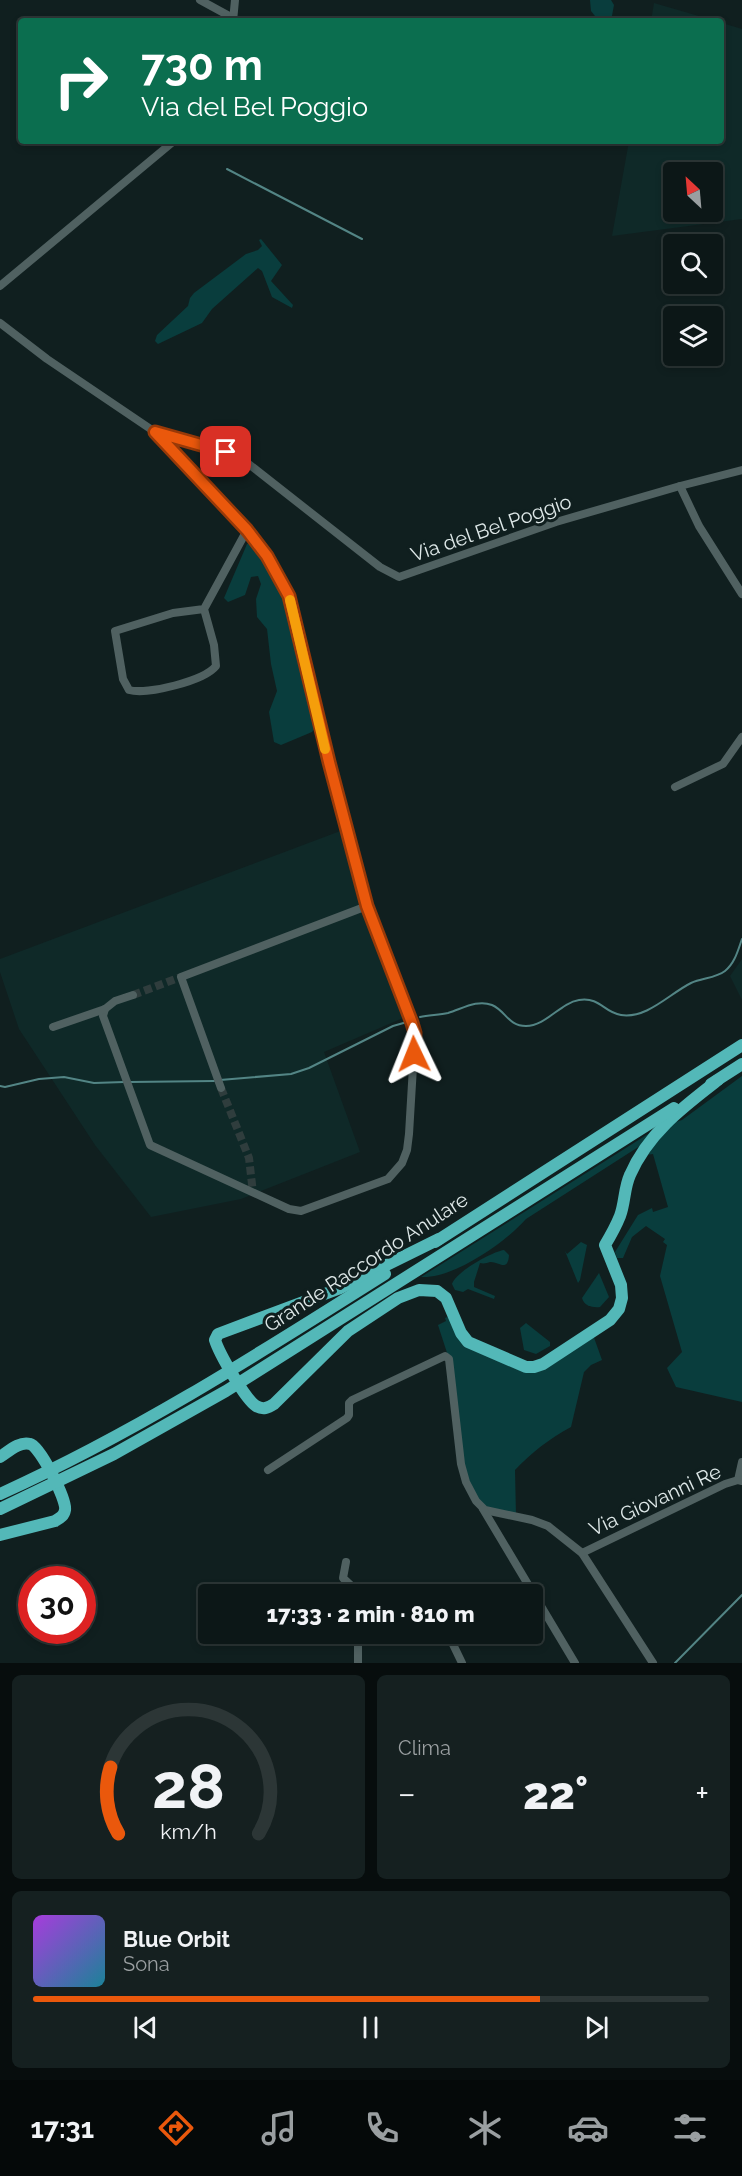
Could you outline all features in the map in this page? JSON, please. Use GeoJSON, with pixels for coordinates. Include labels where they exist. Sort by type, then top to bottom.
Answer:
{"type":"FeatureCollection","features":[{"type":"Feature","properties":{"kind":"highway","name":"Grande Raccordo Anulare"},"geometry":{"type":"LineString","coordinates":[[0,1494],[106,1443],[226,1375],[742,1045]]}},
{"type":"Feature","properties":{"kind":"highway","name":"Grande Raccordo Anulare"},"geometry":{"type":"LineString","coordinates":[[0,1509],[114,1454],[226,1391],[742,1064]]}},
{"type":"Feature","properties":{"kind":"highway"},"geometry":{"type":"LineString","coordinates":[[439,1239],[338,1289],[219,1333],[215,1340],[220,1353],[248,1398],[262,1408],[274,1404],[348,1331],[398,1298],[419,1290],[437,1291],[447,1298],[461,1333],[468,1342],[526,1367],[543,1364],[605,1324],[616,1313],[622,1301],[621,1286],[604,1245],[621,1215],[629,1177],[646,1146],[662,1127],[678,1111],[718,1080]]}},
{"type":"Feature","properties":{"kind":"highway"},"geometry":{"type":"LineString","coordinates":[[0,1457],[25,1443],[34,1445],[42,1455],[62,1498],[65,1511],[55,1521],[0,1535]]}},
{"type":"Feature","properties":{"kind":"street"},"geometry":{"type":"LineString","coordinates":[[200,0],[230,18]]}},
{"type":"Feature","properties":{"kind":"street"},"geometry":{"type":"LineString","coordinates":[[233,18],[235,0]]}},
{"type":"Feature","properties":{"kind":"street"},"geometry":{"type":"LineString","coordinates":[[0,286],[170,144]]}},
{"type":"Feature","properties":{"kind":"street"},"geometry":{"type":"LineString","coordinates":[[0,323],[56,366],[155,432],[247,530],[267,556],[289,596],[367,906],[415,1033],[407,1150],[397,1171],[388,1179],[301,1211],[289,1209],[150,1145],[103,1016],[105,1009]]}},
{"type":"Feature","properties":{"kind":"street","name":"Via del Bel Poggio"},"geometry":{"type":"LineString","coordinates":[[155,432],[219,449],[241,458],[380,567],[399,577],[556,522],[680,486]]}},
{"type":"Feature","properties":{"kind":"street"},"geometry":{"type":"LineString","coordinates":[[742,470],[680,486],[699,526],[742,594]]}},
{"type":"Feature","properties":{"kind":"street"},"geometry":{"type":"LineString","coordinates":[[204,609],[173,613],[115,631],[123,679],[129,690],[146,692],[201,677],[213,670],[217,662],[204,609],[247,530]]}},
{"type":"Feature","properties":{"kind":"street"},"geometry":{"type":"LineString","coordinates":[[675,787],[723,764],[742,737]]}},
{"type":"Feature","properties":{"kind":"street"},"geometry":{"type":"LineString","coordinates":[[221,1088],[181,977],[367,906]]}},
{"type":"Feature","properties":{"kind":"street"},"geometry":{"type":"LineString","coordinates":[[52,1026],[105,1009],[115,1001],[133,994]]}},
{"type":"Feature","properties":{"kind":"street"},"geometry":{"type":"LineString","coordinates":[[268,1470],[347,1418],[348,1403],[352,1400],[445,1356],[449,1359],[463,1471],[474,1500],[483,1509],[575,1663]]}},
{"type":"Feature","properties":{"kind":"street"},"geometry":{"type":"LineString","coordinates":[[740,1480],[742,1462]]}},
{"type":"Feature","properties":{"kind":"street","name":"Via Giovanni Re"},"geometry":{"type":"LineString","coordinates":[[582,1553],[740,1480]]}},
{"type":"Feature","properties":{"kind":"street"},"geometry":{"type":"LineString","coordinates":[[483,1509],[543,1524],[556,1530],[582,1553],[653,1663]]}},
{"type":"Feature","properties":{"kind":"street"},"geometry":{"type":"LineString","coordinates":[[345,1562],[343,1578],[349,1584]]}},
{"type":"Feature","properties":{"kind":"street"},"geometry":{"type":"LineString","coordinates":[[357,1644],[358,1663]]}},
{"type":"Feature","properties":{"kind":"street"},"geometry":{"type":"LineString","coordinates":[[453,1644],[462,1663]]}},
{"type":"Feature","properties":{"kind":"shaded area"},"geometry":{"type":"Polygon","coordinates":[[[590,0],[611,0],[614,5],[612,18],[597,18],[591,11],[590,0]]]}},
{"type":"Feature","properties":{"kind":"shaded area"},"geometry":{"type":"Polygon","coordinates":[[[654,3],[706,18],[652,18],[654,3]]]}},
{"type":"Feature","properties":{"kind":"shaded area"},"geometry":{"type":"Polygon","coordinates":[[[724,24],[742,29],[742,219],[723,221],[723,162],[663,162],[663,222],[719,222],[612,236],[628,144],[724,144],[724,24]]]}},
{"type":"Feature","properties":{"kind":"shaded area"},"geometry":{"type":"Polygon","coordinates":[[[261,239],[282,265],[271,281],[293,305],[292,308],[272,297],[262,271],[258,268],[212,309],[202,323],[158,344],[155,341],[157,335],[188,306],[194,293],[246,254],[258,250],[262,246],[259,240],[261,239]]]}},
{"type":"Feature","properties":{"kind":"shaded area"},"geometry":{"type":"Polygon","coordinates":[[[250,542],[262,553],[274,572],[284,598],[301,656],[316,727],[312,732],[281,745],[274,742],[269,712],[277,691],[267,629],[257,617],[256,599],[261,584],[258,576],[251,577],[245,595],[228,602],[224,598],[247,544],[250,542]]]}},
{"type":"Feature","properties":{"kind":"shaded area"},"geometry":{"type":"Polygon","coordinates":[[[343,830],[371,927],[403,1018],[324,1052],[360,1152],[241,1199],[151,1217],[95,1145],[19,1029],[0,972],[0,959],[343,830]]]}},
{"type":"Feature","properties":{"kind":"shaded area"},"geometry":{"type":"Polygon","coordinates":[[[742,959],[742,1000],[730,976],[742,959]]]}},
{"type":"Feature","properties":{"kind":"shaded area"},"geometry":{"type":"Polygon","coordinates":[[[742,1076],[742,1402],[676,1387],[667,1368],[682,1352],[660,1276],[667,1245],[663,1242],[665,1239],[646,1226],[632,1237],[623,1258],[617,1258],[615,1252],[638,1215],[652,1208],[653,1212],[668,1207],[653,1154],[646,1155],[661,1127],[682,1120],[742,1076]]]}},
{"type":"Feature","properties":{"kind":"shaded area"},"geometry":{"type":"Polygon","coordinates":[[[656,1129],[643,1144],[526,1219],[478,1258],[448,1272],[421,1277],[656,1129]]]}},
{"type":"Feature","properties":{"kind":"shaded area"},"geometry":{"type":"Polygon","coordinates":[[[581,1242],[587,1245],[578,1283],[565,1251],[567,1254],[581,1242]]]}},
{"type":"Feature","properties":{"kind":"shaded area"},"geometry":{"type":"Polygon","coordinates":[[[504,1250],[509,1255],[507,1264],[480,1263],[474,1282],[474,1287],[495,1296],[494,1299],[468,1289],[463,1292],[455,1290],[452,1284],[467,1268],[483,1258],[504,1250]]]}},
{"type":"Feature","properties":{"kind":"shaded area"},"geometry":{"type":"Polygon","coordinates":[[[599,1273],[609,1297],[600,1307],[592,1307],[587,1305],[582,1298],[599,1273]]]}},
{"type":"Feature","properties":{"kind":"shaded area"},"geometry":{"type":"Polygon","coordinates":[[[452,1315],[461,1333],[526,1367],[592,1332],[602,1360],[591,1365],[584,1372],[571,1427],[541,1446],[515,1470],[516,1516],[490,1511],[466,1488],[449,1359],[438,1325],[452,1315]]]}},
{"type":"Feature","properties":{"kind":"shaded area"},"geometry":{"type":"Polygon","coordinates":[[[526,1323],[550,1342],[550,1346],[536,1354],[524,1350],[520,1328],[526,1323]]]}},
{"type":"Feature","properties":{"kind":"waterway"},"geometry":{"type":"LineString","coordinates":[[227,169],[362,239]]}},
{"type":"Feature","properties":{"kind":"waterway"},"geometry":{"type":"LineString","coordinates":[[420,1017],[448,1013],[475,1004],[486,1003],[497,1008],[515,1024],[526,1026],[547,1019],[566,1005],[579,1000],[592,1001],[621,1015],[640,1013],[658,1005],[691,983],[725,971],[734,960],[742,939]]}},
{"type":"Feature","properties":{"kind":"waterway"},"geometry":{"type":"LineString","coordinates":[[220,1080],[291,1074],[309,1068],[393,1026],[407,1022]]}},
{"type":"Feature","properties":{"kind":"waterway"},"geometry":{"type":"LineString","coordinates":[[0,1086],[64,1077],[94,1083],[124,1082]]}},
{"type":"Feature","properties":{"kind":"waterway"},"geometry":{"type":"LineString","coordinates":[[130,1082],[214,1081]]}},
{"type":"Feature","properties":{"kind":"waterway"},"geometry":{"type":"LineString","coordinates":[[675,1663],[742,1595]]}},
{"type":"Feature","properties":{"kind":"tunnel"},"geometry":{"type":"LineString","coordinates":[[133,995],[181,977]]}},
{"type":"Feature","properties":{"kind":"tunnel"},"geometry":{"type":"LineString","coordinates":[[221,1088],[249,1158],[253,1193]]}},
{"type":"Feature","properties":{"kind":"slow traffic"},"geometry":{"type":"LineString","coordinates":[[290,600],[325,749]]}},
{"type":"Feature","properties":{"kind":"route"},"geometry":{"type":"LineString","coordinates":[[226,452],[155,432],[247,530],[267,556],[289,596],[367,906],[415,1033],[414,1054]]}}]}
